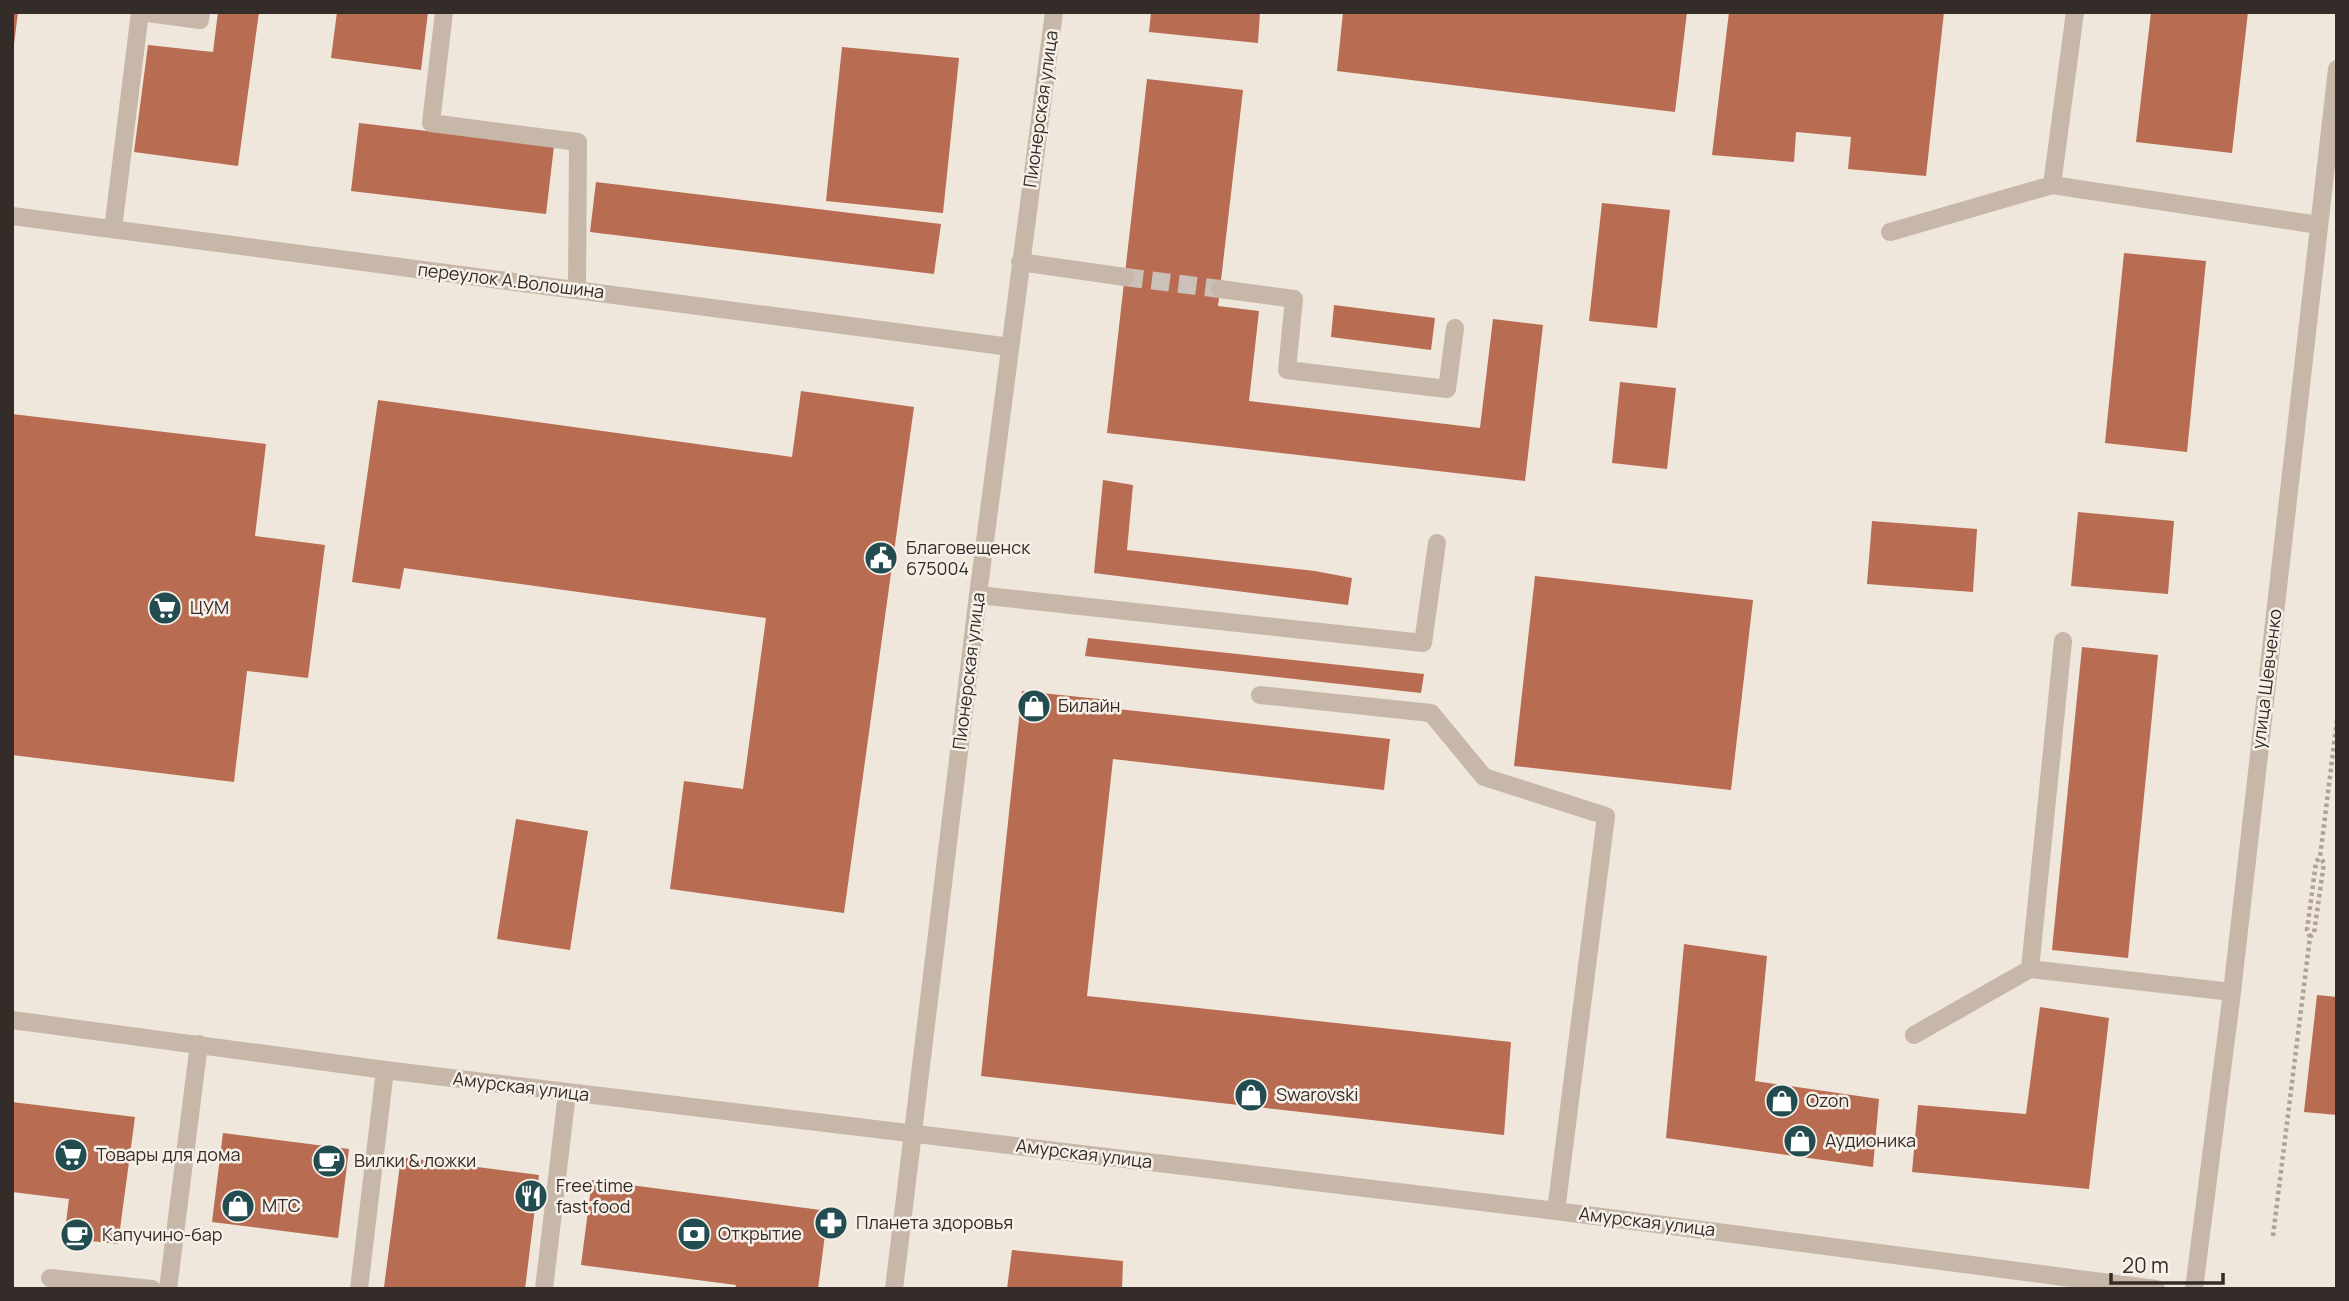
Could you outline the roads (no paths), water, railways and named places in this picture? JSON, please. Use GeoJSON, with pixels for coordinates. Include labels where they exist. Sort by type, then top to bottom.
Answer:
{"type":"FeatureCollection","features":[{"type":"Feature","properties":{"kind":"street"},"geometry":{"type":"LineString","coordinates":[[113,229],[140,12],[200,20],[201,12]]}},
{"type":"Feature","properties":{"kind":"street"},"geometry":{"type":"LineString","coordinates":[[444,12],[431,122],[578,142],[577,289]]}},
{"type":"Feature","properties":{"kind":"street","name":"Пионерская улица"},"geometry":{"type":"LineString","coordinates":[[894,1289],[978,595],[1054,12]]}},
{"type":"Feature","properties":{"kind":"street"},"geometry":{"type":"LineString","coordinates":[[2052,185],[2075,12]]}},
{"type":"Feature","properties":{"kind":"street","name":"улица Шевченко"},"geometry":{"type":"LineString","coordinates":[[2194,1289],[2232,992],[2337,69]]}},
{"type":"Feature","properties":{"kind":"street"},"geometry":{"type":"LineString","coordinates":[[1890,232],[2052,185],[2319,225]]}},
{"type":"Feature","properties":{"kind":"street","name":"переулок А.Волошина"},"geometry":{"type":"LineString","coordinates":[[12,216],[1010,348]]}},
{"type":"Feature","properties":{"kind":"street"},"geometry":{"type":"LineString","coordinates":[[1020,262],[1125,277]]}},
{"type":"Feature","properties":{"kind":"street"},"geometry":{"type":"LineString","coordinates":[[1220,289],[1294,299],[1287,370],[1447,389],[1455,328]]}},
{"type":"Feature","properties":{"kind":"street"},"geometry":{"type":"LineString","coordinates":[[978,595],[1423,643],[1437,543]]}},
{"type":"Feature","properties":{"kind":"street"},"geometry":{"type":"LineString","coordinates":[[2030,969],[2063,640]]}},
{"type":"Feature","properties":{"kind":"street"},"geometry":{"type":"LineString","coordinates":[[1260,695],[1431,713],[1484,777],[1606,816],[1556,1211]]}},
{"type":"Feature","properties":{"kind":"street"},"geometry":{"type":"LineString","coordinates":[[1914,1035],[2030,969],[2232,992]]}},
{"type":"Feature","properties":{"kind":"street","name":"Амурская улица"},"geometry":{"type":"LineString","coordinates":[[12,1020],[567,1093],[1556,1211],[2156,1289]]}},
{"type":"Feature","properties":{"kind":"street"},"geometry":{"type":"LineString","coordinates":[[169,1289],[199,1044]]}},
{"type":"Feature","properties":{"kind":"street"},"geometry":{"type":"LineString","coordinates":[[359,1289],[385,1070]]}},
{"type":"Feature","properties":{"kind":"street"},"geometry":{"type":"LineString","coordinates":[[544,1289],[567,1093]]}},
{"type":"Feature","properties":{"kind":"street"},"geometry":{"type":"LineString","coordinates":[[50,1278],[152,1289]]}},
{"type":"Feature","properties":{"kind":"tunnel"},"geometry":{"type":"LineString","coordinates":[[1125,277],[1220,289]]}},
{"type":"Feature","properties":{"kind":"place","name":"Благовещенск 675004"},"geometry":{"type":"Point","coordinates":[881,558]}},
{"type":"Feature","properties":{"kind":"place","name":"ЦУМ"},"geometry":{"type":"Point","coordinates":[165,608]}},
{"type":"Feature","properties":{"kind":"place","name":"Билайн"},"geometry":{"type":"Point","coordinates":[1034,706]}},
{"type":"Feature","properties":{"kind":"place","name":"Swarovski"},"geometry":{"type":"Point","coordinates":[1251,1095]}},
{"type":"Feature","properties":{"kind":"place","name":"Ozon"},"geometry":{"type":"Point","coordinates":[1782,1101]}},
{"type":"Feature","properties":{"kind":"place","name":"Аудионика"},"geometry":{"type":"Point","coordinates":[1800,1141]}},
{"type":"Feature","properties":{"kind":"place","name":"Товары для дома"},"geometry":{"type":"Point","coordinates":[71,1155]}},
{"type":"Feature","properties":{"kind":"place","name":"Вилки & ложки"},"geometry":{"type":"Point","coordinates":[329,1161]}},
{"type":"Feature","properties":{"kind":"place","name":"Free time fast food"},"geometry":{"type":"Point","coordinates":[531,1196]}},
{"type":"Feature","properties":{"kind":"place","name":"МТС"},"geometry":{"type":"Point","coordinates":[238,1206]}},
{"type":"Feature","properties":{"kind":"place","name":"Планета здоровья"},"geometry":{"type":"Point","coordinates":[831,1223]}},
{"type":"Feature","properties":{"kind":"place","name":"Открытие"},"geometry":{"type":"Point","coordinates":[694,1234]}},
{"type":"Feature","properties":{"kind":"place","name":"Капучино-бар"},"geometry":{"type":"Point","coordinates":[77,1235]}}]}
